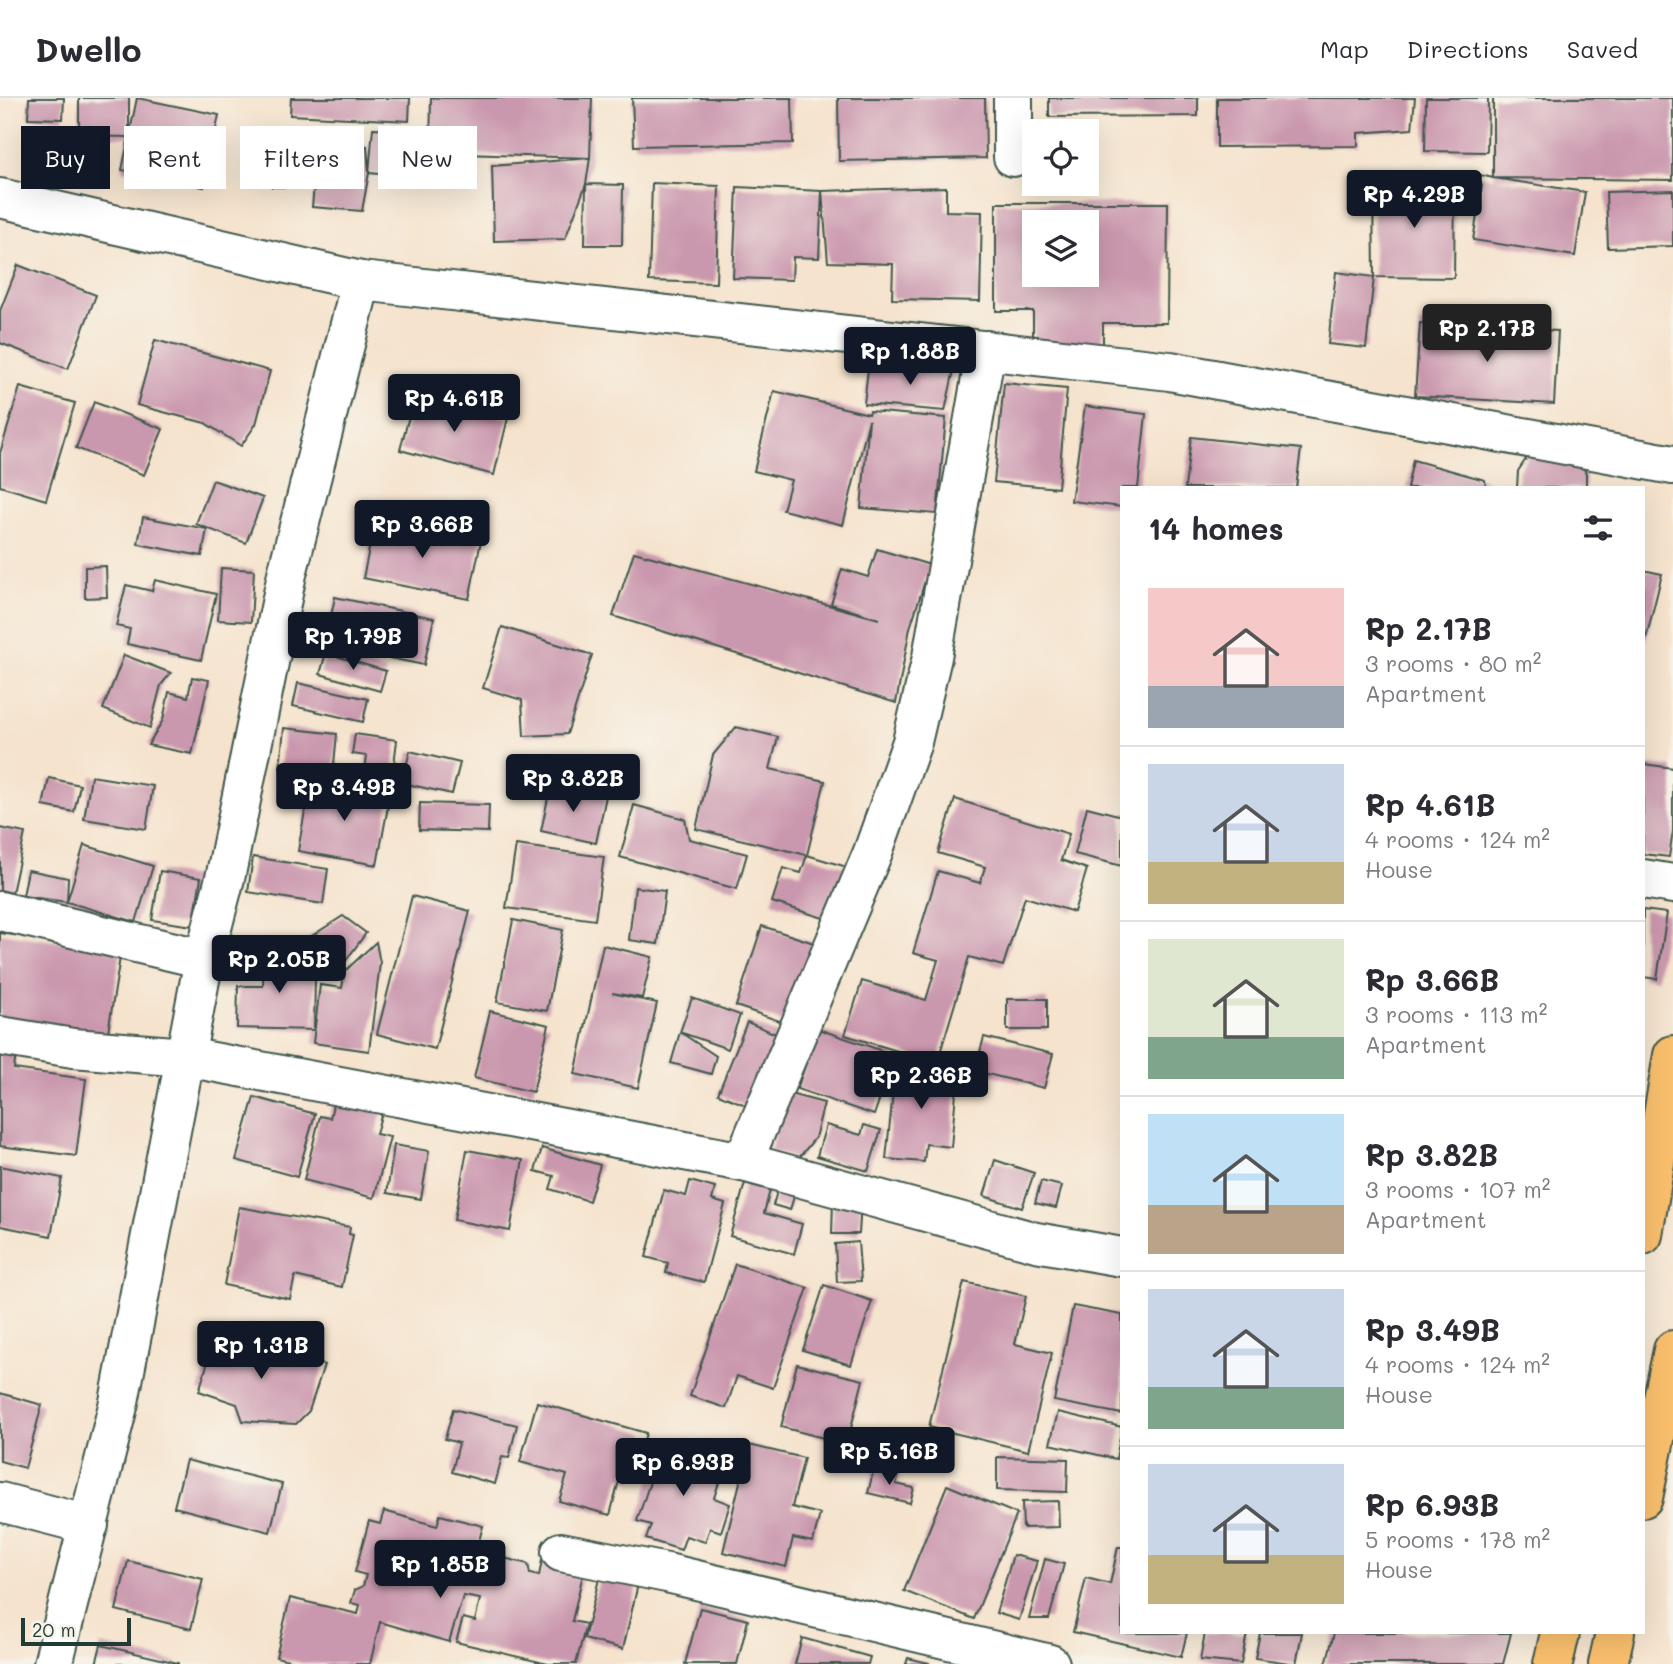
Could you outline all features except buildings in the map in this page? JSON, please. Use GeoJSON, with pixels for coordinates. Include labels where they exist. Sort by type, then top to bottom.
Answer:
{"type":"FeatureCollection","features":[{"type":"Feature","properties":{"kind":"main road"},"geometry":{"type":"LineString","coordinates":[[1645,1212],[1651,1141],[1673,1055]]}},
{"type":"Feature","properties":{"kind":"main road"},"geometry":{"type":"LineString","coordinates":[[1645,1488],[1671,1372]]}},
{"type":"Feature","properties":{"kind":"main road"},"geometry":{"type":"LineString","coordinates":[[1553,1664],[1560,1634]]}},
{"type":"Feature","properties":{"kind":"main road"},"geometry":{"type":"LineString","coordinates":[[1608,1664],[1615,1634]]}},
{"type":"Feature","properties":{"kind":"street"},"geometry":{"type":"LineString","coordinates":[[1013,98],[1013,156]]}},
{"type":"Feature","properties":{"kind":"street"},"geometry":{"type":"LineString","coordinates":[[0,198],[361,281],[1170,370],[1673,465]]}},
{"type":"Feature","properties":{"kind":"street"},"geometry":{"type":"LineString","coordinates":[[53,1664],[119,1402],[204,959],[226,874],[287,574],[361,281]]}},
{"type":"Feature","properties":{"kind":"street"},"geometry":{"type":"LineString","coordinates":[[743,1162],[873,852],[912,742],[932,657],[986,350]]}},
{"type":"Feature","properties":{"kind":"street"},"geometry":{"type":"LineString","coordinates":[[1645,879],[1673,884]]}},
{"type":"Feature","properties":{"kind":"street"},"geometry":{"type":"LineString","coordinates":[[0,911],[204,959]]}},
{"type":"Feature","properties":{"kind":"street"},"geometry":{"type":"LineString","coordinates":[[0,1036],[73,1048],[186,1057],[743,1162],[1036,1242],[1120,1257]]}},
{"type":"Feature","properties":{"kind":"street"},"geometry":{"type":"LineString","coordinates":[[0,1502],[89,1525]]}},
{"type":"Feature","properties":{"kind":"street"},"geometry":{"type":"LineString","coordinates":[[561,1552],[667,1573],[1050,1664]]}}]}
